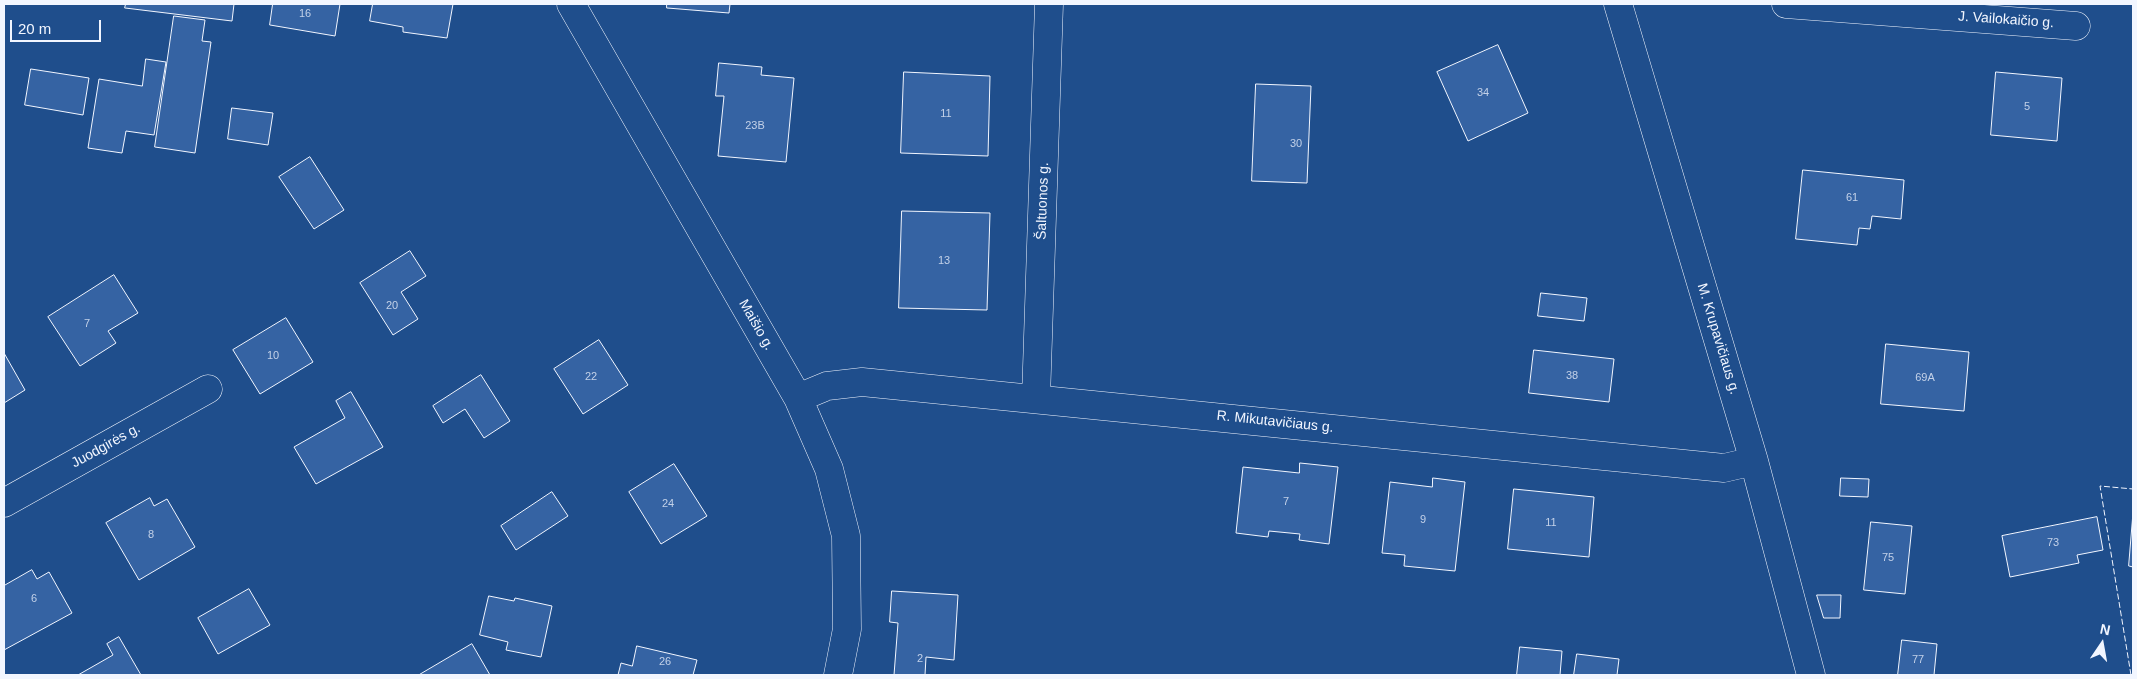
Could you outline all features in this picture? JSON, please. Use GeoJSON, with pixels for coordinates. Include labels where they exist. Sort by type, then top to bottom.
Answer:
{"type":"FeatureCollection","features":[{"type":"Feature","properties":{"kind":"street","name":"Maišio g."},"geometry":{"type":"LineString","coordinates":[[571,4],[798,398],[829,469],[846,536],[847,628],[838,675]]}},
{"type":"Feature","properties":{"kind":"street","name":"Šaltuonos g."},"geometry":{"type":"LineString","coordinates":[[1036,398],[1049,4]]}},
{"type":"Feature","properties":{"kind":"street","name":"M. Krupavičiaus g."},"geometry":{"type":"LineString","coordinates":[[1618,4],[1754,461],[1811,675]]}},
{"type":"Feature","properties":{"kind":"street","name":"J. Vailokaičio g."},"geometry":{"type":"LineString","coordinates":[[1786,4],[2076,26]]}},
{"type":"Feature","properties":{"kind":"street","name":"R. Mikutavičiaus g."},"geometry":{"type":"LineString","coordinates":[[798,398],[827,386],[862,382],[1724,468],[1754,461]]}},
{"type":"Feature","properties":{"kind":"street","name":"Juodgirės g."},"geometry":{"type":"LineString","coordinates":[[4,503],[208,389]]}},
{"type":"Feature","properties":{"kind":"building"},"geometry":{"type":"Polygon","coordinates":[[[126,4],[234,4],[232,21],[125,8],[126,4]]]}},
{"type":"Feature","properties":{"kind":"building"},"geometry":{"type":"Polygon","coordinates":[[[273,4],[340,4],[335,36],[270,25],[273,4]]]}},
{"type":"Feature","properties":{"kind":"building"},"geometry":{"type":"Polygon","coordinates":[[[373,4],[453,4],[447,38],[403,32],[403,27],[370,21],[373,4]]]}},
{"type":"Feature","properties":{"kind":"building"},"geometry":{"type":"Polygon","coordinates":[[[667,4],[730,4],[729,13],[667,8],[667,4]]]}},
{"type":"Feature","properties":{"kind":"building"},"geometry":{"type":"Polygon","coordinates":[[[174,16],[205,20],[202,41],[211,42],[195,153],[155,147],[174,16]]]}},
{"type":"Feature","properties":{"kind":"building"},"geometry":{"type":"Polygon","coordinates":[[[1498,45],[1528,113],[1468,141],[1437,72],[1498,45]]]}},
{"type":"Feature","properties":{"kind":"building"},"geometry":{"type":"Polygon","coordinates":[[[146,59],[166,62],[154,135],[126,131],[122,153],[88,148],[99,79],[142,86],[146,59]]]}},
{"type":"Feature","properties":{"kind":"building"},"geometry":{"type":"Polygon","coordinates":[[[719,63],[762,67],[761,75],[794,78],[786,162],[718,156],[724,96],[716,96],[719,63]]]}},
{"type":"Feature","properties":{"kind":"building"},"geometry":{"type":"Polygon","coordinates":[[[31,69],[89,78],[83,115],[25,105],[31,69]]]}},
{"type":"Feature","properties":{"kind":"building"},"geometry":{"type":"Polygon","coordinates":[[[904,72],[990,76],[988,156],[901,153],[904,72]]]}},
{"type":"Feature","properties":{"kind":"building"},"geometry":{"type":"Polygon","coordinates":[[[1996,72],[2062,78],[2057,141],[1991,135],[1996,72]]]}},
{"type":"Feature","properties":{"kind":"building"},"geometry":{"type":"Polygon","coordinates":[[[1256,84],[1311,86],[1307,183],[1252,181],[1256,84]]]}},
{"type":"Feature","properties":{"kind":"building"},"geometry":{"type":"Polygon","coordinates":[[[232,108],[273,113],[268,145],[228,139],[232,108]]]}},
{"type":"Feature","properties":{"kind":"building"},"geometry":{"type":"Polygon","coordinates":[[[310,157],[344,210],[314,229],[279,177],[310,157]]]}},
{"type":"Feature","properties":{"kind":"building"},"geometry":{"type":"Polygon","coordinates":[[[1803,170],[1904,180],[1901,219],[1872,216],[1870,229],[1859,228],[1857,245],[1796,239],[1803,170]]]}},
{"type":"Feature","properties":{"kind":"building"},"geometry":{"type":"Polygon","coordinates":[[[902,211],[990,213],[987,310],[899,308],[902,211]]]}},
{"type":"Feature","properties":{"kind":"building"},"geometry":{"type":"Polygon","coordinates":[[[410,251],[426,276],[401,292],[418,319],[393,335],[360,283],[410,251]]]}},
{"type":"Feature","properties":{"kind":"building"},"geometry":{"type":"Polygon","coordinates":[[[114,275],[138,313],[108,331],[116,343],[80,366],[48,317],[114,275]]]}},
{"type":"Feature","properties":{"kind":"building"},"geometry":{"type":"Polygon","coordinates":[[[1541,293],[1587,298],[1584,321],[1538,316],[1541,293]]]}},
{"type":"Feature","properties":{"kind":"building"},"geometry":{"type":"Polygon","coordinates":[[[286,318],[313,362],[260,394],[233,350],[286,318]]]}},
{"type":"Feature","properties":{"kind":"building"},"geometry":{"type":"Polygon","coordinates":[[[599,340],[628,385],[583,414],[554,369],[599,340]]]}},
{"type":"Feature","properties":{"kind":"building"},"geometry":{"type":"Polygon","coordinates":[[[1886,344],[1969,352],[1964,411],[1881,404],[1886,344]]]}},
{"type":"Feature","properties":{"kind":"building"},"geometry":{"type":"Polygon","coordinates":[[[1534,350],[1614,359],[1609,402],[1529,393],[1534,350]]]}},
{"type":"Feature","properties":{"kind":"building"},"geometry":{"type":"Polygon","coordinates":[[[4,353],[25,390],[4,403],[4,353]]]}},
{"type":"Feature","properties":{"kind":"building"},"geometry":{"type":"Polygon","coordinates":[[[481,375],[510,421],[484,438],[465,409],[443,423],[433,406],[481,375]]]}},
{"type":"Feature","properties":{"kind":"building"},"geometry":{"type":"Polygon","coordinates":[[[351,392],[383,447],[316,484],[294,447],[345,418],[336,401],[351,392]]]}},
{"type":"Feature","properties":{"kind":"building"},"geometry":{"type":"Polygon","coordinates":[[[1300,463],[1338,467],[1329,544],[1299,540],[1300,534],[1269,531],[1268,537],[1236,533],[1243,467],[1299,473],[1300,463]]]}},
{"type":"Feature","properties":{"kind":"building"},"geometry":{"type":"Polygon","coordinates":[[[674,464],[707,516],[661,544],[629,492],[674,464]]]}},
{"type":"Feature","properties":{"kind":"building"},"geometry":{"type":"Polygon","coordinates":[[[1433,478],[1465,482],[1455,571],[1404,566],[1405,555],[1382,553],[1390,482],[1432,487],[1433,478]]]}},
{"type":"Feature","properties":{"kind":"building"},"geometry":{"type":"Polygon","coordinates":[[[1841,478],[1869,479],[1868,497],[1840,496],[1841,478]]]}},
{"type":"Feature","properties":{"kind":"building"},"geometry":{"type":"Polygon","coordinates":[[[1514,489],[1594,497],[1589,557],[1508,549],[1514,489]]]}},
{"type":"Feature","properties":{"kind":"building"},"geometry":{"type":"Polygon","coordinates":[[[552,492],[568,516],[516,550],[501,526],[552,492]]]}},
{"type":"Feature","properties":{"kind":"building"},"geometry":{"type":"Polygon","coordinates":[[[150,498],[154,506],[167,499],[195,547],[139,580],[106,523],[150,498]]]}},
{"type":"Feature","properties":{"kind":"building"},"geometry":{"type":"Polygon","coordinates":[[[2133,513],[2133,567],[2129,566],[2133,513]]]}},
{"type":"Feature","properties":{"kind":"building"},"geometry":{"type":"Polygon","coordinates":[[[2097,517],[2103,550],[2077,555],[2079,563],[2010,577],[2002,536],[2097,517]]]}},
{"type":"Feature","properties":{"kind":"building"},"geometry":{"type":"Polygon","coordinates":[[[1871,522],[1912,526],[1905,594],[1864,590],[1871,522]]]}},
{"type":"Feature","properties":{"kind":"building"},"geometry":{"type":"Polygon","coordinates":[[[32,570],[37,579],[49,572],[72,613],[4,650],[4,586],[32,570]]]}},
{"type":"Feature","properties":{"kind":"building"},"geometry":{"type":"Polygon","coordinates":[[[249,589],[270,625],[218,654],[198,618],[249,589]]]}},
{"type":"Feature","properties":{"kind":"building"},"geometry":{"type":"Polygon","coordinates":[[[892,591],[958,595],[954,660],[926,657],[925,675],[894,675],[898,623],[890,622],[892,591]]]}},
{"type":"Feature","properties":{"kind":"building"},"geometry":{"type":"Polygon","coordinates":[[[1817,595],[1841,595],[1840,618],[1824,618],[1817,595]]]}},
{"type":"Feature","properties":{"kind":"building"},"geometry":{"type":"Polygon","coordinates":[[[489,596],[514,601],[515,598],[552,606],[541,657],[506,650],[508,642],[480,635],[489,596]]]}},
{"type":"Feature","properties":{"kind":"building"},"geometry":{"type":"Polygon","coordinates":[[[119,637],[141,675],[78,675],[113,655],[107,644],[119,637]]]}},
{"type":"Feature","properties":{"kind":"building"},"geometry":{"type":"Polygon","coordinates":[[[1902,640],[1937,644],[1934,675],[1898,675],[1902,640]]]}},
{"type":"Feature","properties":{"kind":"building"},"geometry":{"type":"Polygon","coordinates":[[[472,644],[490,675],[419,675],[472,644]]]}},
{"type":"Feature","properties":{"kind":"building"},"geometry":{"type":"Polygon","coordinates":[[[637,646],[697,660],[693,675],[618,675],[621,663],[632,666],[637,646]]]}},
{"type":"Feature","properties":{"kind":"building"},"geometry":{"type":"Polygon","coordinates":[[[1520,647],[1562,651],[1560,675],[1517,675],[1520,647]]]}},
{"type":"Feature","properties":{"kind":"building"},"geometry":{"type":"Polygon","coordinates":[[[1577,654],[1619,659],[1617,675],[1574,675],[1577,654]]]}},
{"type":"Feature","properties":{"kind":"fence"},"geometry":{"type":"LineString","coordinates":[[2131,675],[2100,486],[2133,489]]}}]}
